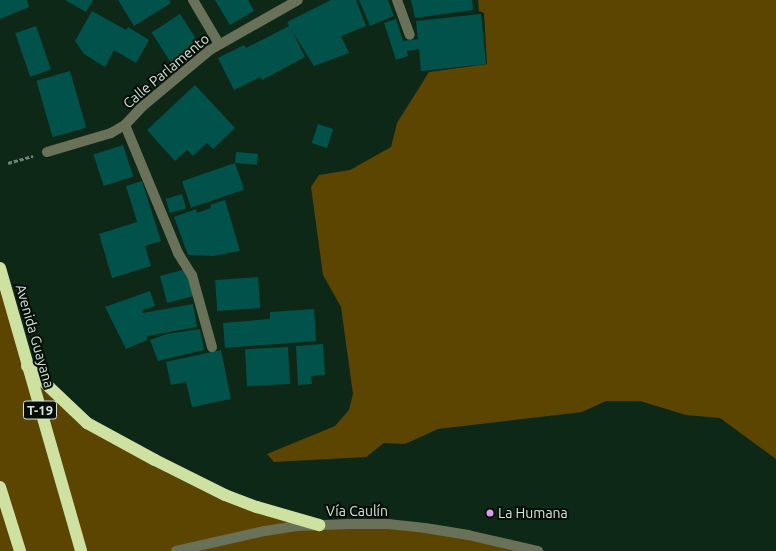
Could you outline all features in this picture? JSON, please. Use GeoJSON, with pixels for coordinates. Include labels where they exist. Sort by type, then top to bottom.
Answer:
{"type":"FeatureCollection","features":[{"type":"Feature","properties":{"kind":"highway","name":"Avenida Guayana"},"geometry":{"type":"LineString","coordinates":[[0,268],[81,551]]}},
{"type":"Feature","properties":{"kind":"highway"},"geometry":{"type":"LineString","coordinates":[[27,366],[88,423],[155,460],[250,505],[319,525]]}},
{"type":"Feature","properties":{"kind":"highway"},"geometry":{"type":"LineString","coordinates":[[0,487],[20,551]]}},
{"type":"Feature","properties":{"kind":"street"},"geometry":{"type":"LineString","coordinates":[[193,0],[219,44]]}},
{"type":"Feature","properties":{"kind":"street","name":"Calle Parlamento"},"geometry":{"type":"LineString","coordinates":[[47,152],[98,138],[125,125],[180,74],[210,50],[298,0]]}},
{"type":"Feature","properties":{"kind":"street"},"geometry":{"type":"LineString","coordinates":[[397,0],[410,35]]}},
{"type":"Feature","properties":{"kind":"street"},"geometry":{"type":"LineString","coordinates":[[125,125],[178,253],[192,275],[212,347]]}},
{"type":"Feature","properties":{"kind":"street","name":"Vía Caulín"},"geometry":{"type":"LineString","coordinates":[[176,551],[265,531],[319,525],[388,524],[468,535],[538,551]]}},
{"type":"Feature","properties":{"kind":"path"},"geometry":{"type":"LineString","coordinates":[[8,163],[47,152]]}},
{"type":"Feature","properties":{"kind":"shaded area"},"geometry":{"type":"Polygon","coordinates":[[[478,0],[776,0],[776,459],[720,418],[686,415],[640,401],[606,401],[582,412],[438,429],[405,444],[384,443],[366,457],[274,462],[267,454],[335,426],[349,410],[353,394],[341,307],[323,275],[311,187],[319,175],[350,170],[391,147],[397,123],[429,72],[487,64],[484,13],[479,11],[478,0]]]}},
{"type":"Feature","properties":{"kind":"shaded area"},"geometry":{"type":"Polygon","coordinates":[[[0,268],[27,366],[87,423],[178,473],[319,525],[388,524],[538,551],[0,551],[0,268]]]}},
{"type":"Feature","properties":{"kind":"building"},"geometry":{"type":"Polygon","coordinates":[[[0,0],[27,0],[29,7],[0,19],[0,0]]]}},
{"type":"Feature","properties":{"kind":"building"},"geometry":{"type":"Polygon","coordinates":[[[65,0],[93,0],[86,12],[65,0]]]}},
{"type":"Feature","properties":{"kind":"building"},"geometry":{"type":"Polygon","coordinates":[[[118,0],[169,0],[171,3],[134,26],[118,0]]]}},
{"type":"Feature","properties":{"kind":"building"},"geometry":{"type":"Polygon","coordinates":[[[215,0],[248,0],[254,11],[230,25],[215,0]]]}},
{"type":"Feature","properties":{"kind":"building"},"geometry":{"type":"Polygon","coordinates":[[[331,0],[356,0],[366,26],[341,36],[349,53],[314,66],[291,29],[305,57],[262,80],[260,77],[234,90],[218,58],[244,45],[246,48],[289,26],[287,22],[331,0]]]}},
{"type":"Feature","properties":{"kind":"building"},"geometry":{"type":"Polygon","coordinates":[[[359,0],[388,0],[394,16],[370,26],[359,0]]]}},
{"type":"Feature","properties":{"kind":"building"},"geometry":{"type":"Polygon","coordinates":[[[411,0],[472,0],[473,10],[415,18],[411,0]]]}},
{"type":"Feature","properties":{"kind":"building"},"geometry":{"type":"Polygon","coordinates":[[[92,11],[126,30],[128,27],[149,40],[136,63],[114,50],[105,67],[84,54],[75,41],[92,11]]]}},
{"type":"Feature","properties":{"kind":"building"},"geometry":{"type":"Polygon","coordinates":[[[180,14],[200,45],[172,64],[151,33],[180,14]]]}},
{"type":"Feature","properties":{"kind":"building"},"geometry":{"type":"Polygon","coordinates":[[[481,14],[486,64],[421,71],[419,49],[407,51],[408,56],[396,60],[384,23],[396,19],[403,41],[418,39],[416,21],[481,14]]]}},
{"type":"Feature","properties":{"kind":"building"},"geometry":{"type":"Polygon","coordinates":[[[36,26],[51,69],[30,77],[15,33],[36,26]]]}},
{"type":"Feature","properties":{"kind":"building"},"geometry":{"type":"Polygon","coordinates":[[[70,71],[86,128],[53,137],[36,81],[70,71]]]}},
{"type":"Feature","properties":{"kind":"building"},"geometry":{"type":"Polygon","coordinates":[[[195,85],[235,128],[213,149],[207,143],[193,156],[187,150],[175,161],[147,130],[195,85]]]}},
{"type":"Feature","properties":{"kind":"building"},"geometry":{"type":"Polygon","coordinates":[[[318,124],[333,129],[327,148],[312,143],[318,124]]]}},
{"type":"Feature","properties":{"kind":"building"},"geometry":{"type":"Polygon","coordinates":[[[123,145],[133,176],[104,186],[94,155],[123,145]]]}},
{"type":"Feature","properties":{"kind":"building"},"geometry":{"type":"Polygon","coordinates":[[[236,152],[258,154],[257,165],[235,163],[236,152]]]}},
{"type":"Feature","properties":{"kind":"building"},"geometry":{"type":"Polygon","coordinates":[[[235,163],[244,189],[191,208],[182,181],[235,163]]]}},
{"type":"Feature","properties":{"kind":"building"},"geometry":{"type":"Polygon","coordinates":[[[142,181],[161,241],[145,246],[151,266],[112,278],[99,234],[137,222],[126,186],[142,181]]]}},
{"type":"Feature","properties":{"kind":"building"},"geometry":{"type":"Polygon","coordinates":[[[182,194],[186,208],[170,213],[166,199],[182,194]]]}},
{"type":"Feature","properties":{"kind":"building"},"geometry":{"type":"Polygon","coordinates":[[[225,200],[240,251],[213,256],[188,255],[174,217],[196,209],[197,213],[211,208],[210,205],[225,200]]]}},
{"type":"Feature","properties":{"kind":"building"},"geometry":{"type":"Polygon","coordinates":[[[186,269],[193,296],[167,303],[160,276],[186,269]]]}},
{"type":"Feature","properties":{"kind":"building"},"geometry":{"type":"Polygon","coordinates":[[[258,277],[260,308],[217,311],[215,280],[258,277]]]}},
{"type":"Feature","properties":{"kind":"building"},"geometry":{"type":"Polygon","coordinates":[[[150,291],[155,306],[142,310],[143,313],[193,304],[197,327],[147,336],[147,340],[126,349],[105,307],[150,291]]]}},
{"type":"Feature","properties":{"kind":"building"},"geometry":{"type":"Polygon","coordinates":[[[314,309],[316,341],[225,348],[223,323],[270,319],[270,312],[314,309]]]}},
{"type":"Feature","properties":{"kind":"building"},"geometry":{"type":"Polygon","coordinates":[[[200,329],[204,350],[158,361],[150,340],[167,334],[200,329]]]}},
{"type":"Feature","properties":{"kind":"building"},"geometry":{"type":"Polygon","coordinates":[[[323,344],[325,375],[311,376],[312,384],[298,385],[296,346],[323,344]]]}},
{"type":"Feature","properties":{"kind":"building"},"geometry":{"type":"Polygon","coordinates":[[[288,347],[290,384],[247,386],[245,349],[288,347]]]}},
{"type":"Feature","properties":{"kind":"building"},"geometry":{"type":"Polygon","coordinates":[[[221,350],[231,399],[192,407],[186,382],[171,385],[166,362],[221,350]]]}},
{"type":"Feature","properties":{"kind":"place","name":"La Humana"},"geometry":{"type":"Point","coordinates":[490,513]}}]}
